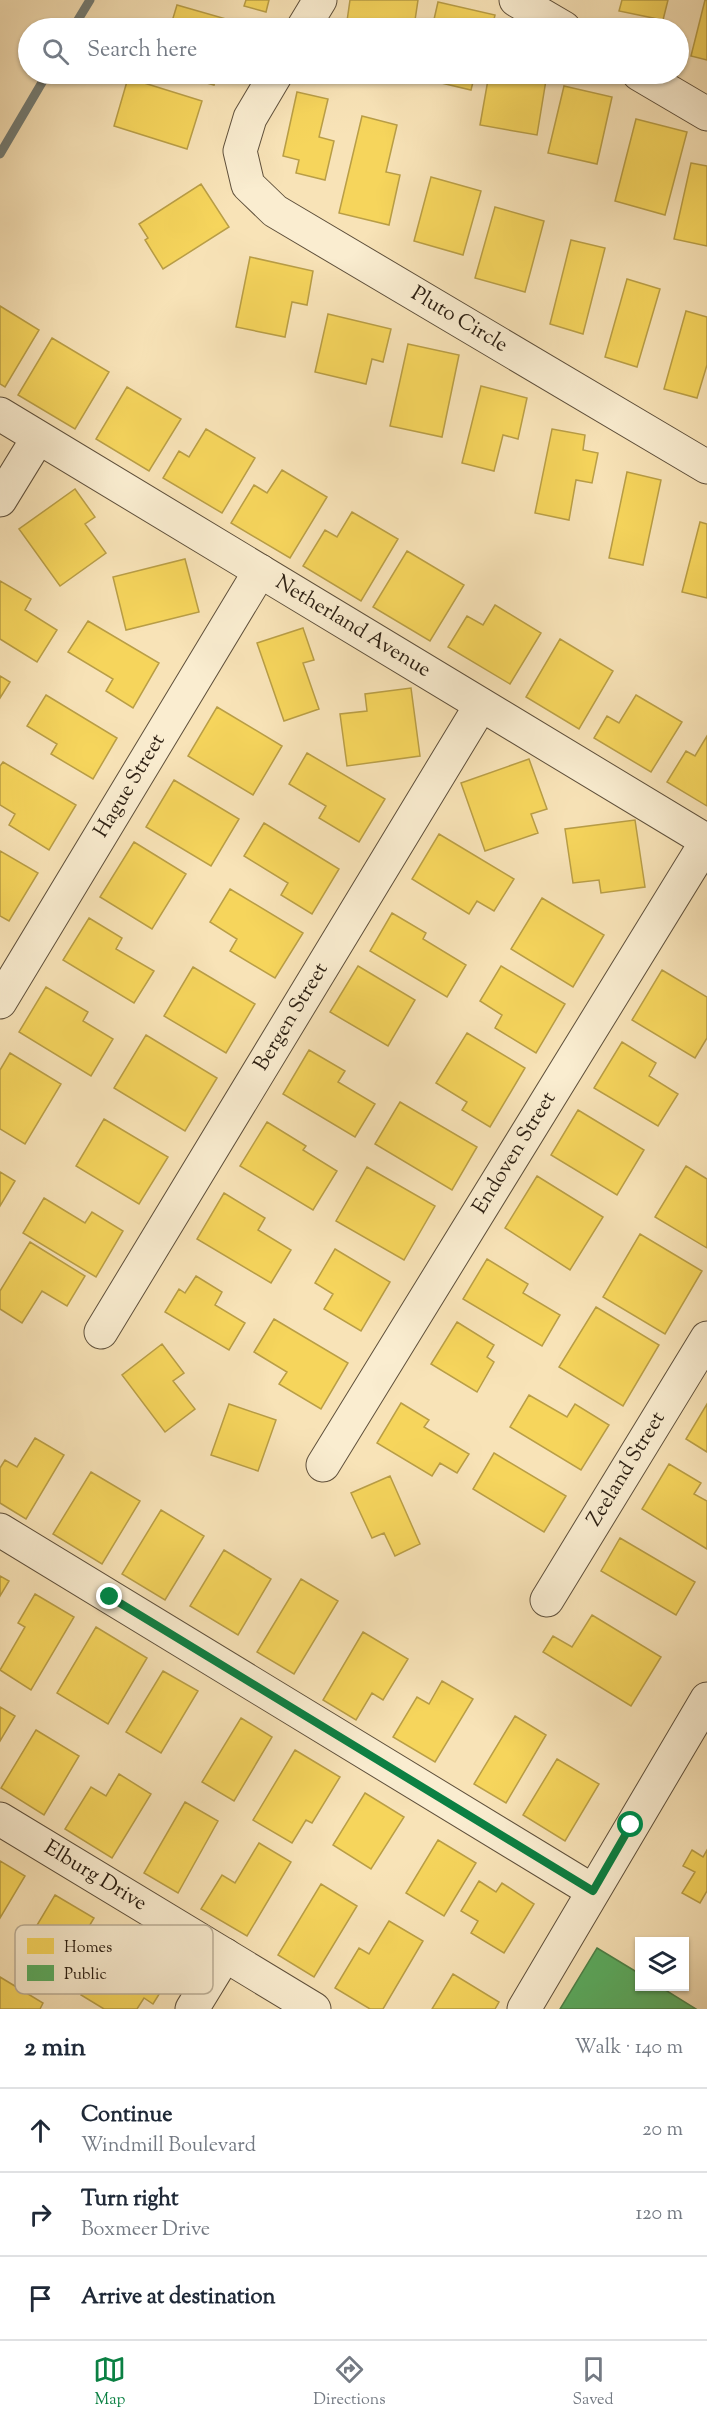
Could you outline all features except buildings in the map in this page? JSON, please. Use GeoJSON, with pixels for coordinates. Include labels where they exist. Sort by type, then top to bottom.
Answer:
{"type":"FeatureCollection","features":[{"type":"Feature","properties":{"kind":"street"},"geometry":{"type":"LineString","coordinates":[[309,18],[320,0]]}},
{"type":"Feature","properties":{"kind":"street"},"geometry":{"type":"LineString","coordinates":[[516,0],[547,18]]}},
{"type":"Feature","properties":{"kind":"street","name":"Pluto Circle"},"geometry":{"type":"LineString","coordinates":[[270,84],[249,118],[240,150],[248,185],[275,211],[707,467]]}},
{"type":"Feature","properties":{"kind":"street"},"geometry":{"type":"LineString","coordinates":[[656,84],[707,114]]}},
{"type":"Feature","properties":{"kind":"street","name":"Netherland Avenue"},"geometry":{"type":"LineString","coordinates":[[0,414],[707,841]]}},
{"type":"Feature","properties":{"kind":"street"},"geometry":{"type":"LineString","coordinates":[[0,500],[38,438]]}},
{"type":"Feature","properties":{"kind":"street","name":"Hague Street"},"geometry":{"type":"LineString","coordinates":[[0,1002],[260,571]]}},
{"type":"Feature","properties":{"kind":"street","name":"Bergen Street"},"geometry":{"type":"LineString","coordinates":[[101,1332],[481,705]]}},
{"type":"Feature","properties":{"kind":"street","name":"Endoven Street"},"geometry":{"type":"LineString","coordinates":[[323,1465],[707,841]]}},
{"type":"Feature","properties":{"kind":"street","name":"Zeeland Street"},"geometry":{"type":"LineString","coordinates":[[547,1600],[707,1338]]}},
{"type":"Feature","properties":{"kind":"street"},"geometry":{"type":"LineString","coordinates":[[0,1530],[593,1891]]}},
{"type":"Feature","properties":{"kind":"street"},"geometry":{"type":"LineString","coordinates":[[524,2009],[707,1698]]}},
{"type":"Feature","properties":{"kind":"street","name":"Elburg Drive"},"geometry":{"type":"LineString","coordinates":[[0,1819],[175,1925]]}},
{"type":"Feature","properties":{"kind":"street","name":"Elburg Drive"},"geometry":{"type":"LineString","coordinates":[[213,1948],[314,2009]]}},
{"type":"Feature","properties":{"kind":"street"},"geometry":{"type":"LineString","coordinates":[[213,1975],[225,1955]]}},
{"type":"Feature","properties":{"kind":"street"},"geometry":{"type":"LineString","coordinates":[[192,2009],[201,1994]]}},
{"type":"Feature","properties":{"kind":"waterway"},"geometry":{"type":"LineString","coordinates":[[79,18],[90,0]]}},
{"type":"Feature","properties":{"kind":"waterway"},"geometry":{"type":"LineString","coordinates":[[0,154],[41,84]]}},
{"type":"Feature","properties":{"kind":"route"},"geometry":{"type":"LineString","coordinates":[[110,1597],[593,1891],[631,1825]]}}]}
